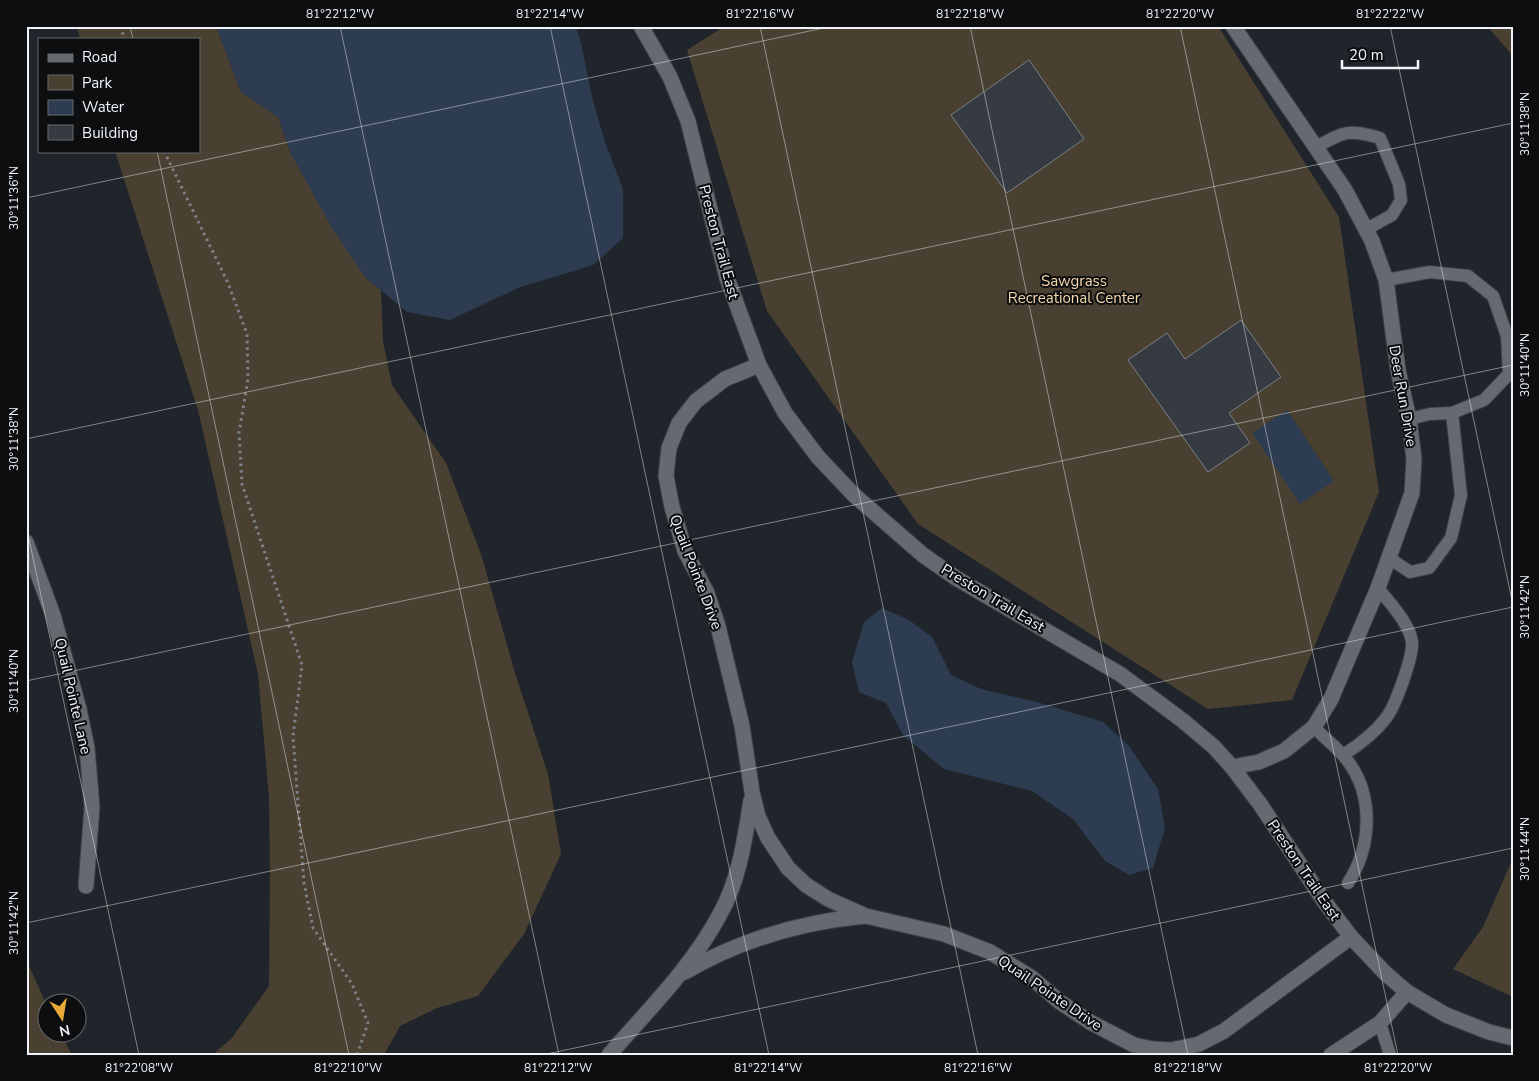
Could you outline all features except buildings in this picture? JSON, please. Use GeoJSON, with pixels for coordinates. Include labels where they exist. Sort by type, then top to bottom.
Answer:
{"type":"FeatureCollection","features":[{"type":"Feature","properties":{"kind":"street","name":"Deer Run Drive"},"geometry":{"type":"LineString","coordinates":[[1232,767],[1259,762],[1284,751],[1314,728],[1331,699],[1378,588],[1412,493],[1414,459],[1409,419],[1398,370],[1386,280],[1367,229],[1345,190],[1233,26]]}},
{"type":"Feature","properties":{"kind":"street","name":"Preston Trail East"},"geometry":{"type":"LineString","coordinates":[[647,28],[688,121],[726,278],[759,365],[785,413],[818,457],[854,495],[911,546],[956,578],[1120,674],[1182,720],[1214,747],[1260,804],[1324,901],[1351,937],[1385,973],[1407,992],[1446,1016],[1489,1032],[1513,1038]]}},
{"type":"Feature","properties":{"kind":"street","name":"Quail Pointe Drive"},"geometry":{"type":"LineString","coordinates":[[759,365],[725,379],[696,401],[679,423],[668,448],[666,476],[672,507],[685,551],[707,593],[718,626],[742,726],[752,792],[758,816],[768,838],[788,868],[806,885],[828,899],[866,916],[944,934],[990,952],[1032,978],[1060,1002],[1090,1022],[1134,1045],[1153,1049],[1171,1050],[1199,1044],[1224,1031],[1351,937]]}},
{"type":"Feature","properties":{"kind":"street","name":"Quail Pointe Lane"},"geometry":{"type":"LineString","coordinates":[[26,542],[53,615],[79,709],[87,748],[92,807],[86,886]]}},
{"type":"Feature","properties":{"kind":"street","name":"Quail Pointe Drive"},"geometry":{"type":"LineString","coordinates":[[680,975],[695,956],[721,914],[745,842],[752,792]]}},
{"type":"Feature","properties":{"kind":"street","name":"Quail Pointe Drive"},"geometry":{"type":"LineString","coordinates":[[680,975],[728,949],[782,931],[841,918],[866,916]]}},
{"type":"Feature","properties":{"kind":"street"},"geometry":{"type":"LineString","coordinates":[[609,1055],[680,975]]}},
{"type":"Feature","properties":{"kind":"street"},"geometry":{"type":"LineString","coordinates":[[1331,1055],[1380,1023],[1407,992]]}},
{"type":"Feature","properties":{"kind":"lane"},"geometry":{"type":"LineString","coordinates":[[1316,148],[1337,135],[1355,131],[1380,138],[1399,184],[1401,200],[1392,215],[1367,229]]}},
{"type":"Feature","properties":{"kind":"lane"},"geometry":{"type":"LineString","coordinates":[[1386,280],[1430,272],[1468,276],[1493,296],[1507,336],[1508,374],[1484,400],[1452,413],[1430,414],[1409,419]]}},
{"type":"Feature","properties":{"kind":"lane"},"geometry":{"type":"LineString","coordinates":[[1389,558],[1410,572],[1428,568],[1451,538],[1461,495],[1452,413]]}},
{"type":"Feature","properties":{"kind":"lane"},"geometry":{"type":"LineString","coordinates":[[1343,755],[1364,742],[1387,717],[1407,669],[1412,642],[1403,619],[1378,588]]}},
{"type":"Feature","properties":{"kind":"lane"},"geometry":{"type":"LineString","coordinates":[[1314,728],[1343,755],[1360,783],[1367,810],[1366,842],[1356,871],[1348,883]]}},
{"type":"Feature","properties":{"kind":"lane"},"geometry":{"type":"LineString","coordinates":[[1380,1023],[1390,1055]]}},
{"type":"Feature","properties":{"kind":"path"},"geometry":{"type":"LineString","coordinates":[[164,152],[228,283],[247,334],[248,379],[239,434],[242,484],[302,664],[292,736],[304,883],[313,928],[352,984],[368,1023],[357,1055]]}},
{"type":"Feature","properties":{"kind":"green space"},"geometry":{"type":"Polygon","coordinates":[[[77,26],[216,26],[241,92],[278,117],[291,154],[365,277],[381,290],[383,341],[392,385],[446,463],[481,554],[515,673],[548,774],[561,854],[524,934],[478,996],[437,1008],[400,1026],[384,1055],[212,1055],[231,1039],[269,986],[269,797],[258,674],[198,410],[115,152],[200,152],[200,38],[80,38],[77,26]]]}},
{"type":"Feature","properties":{"kind":"green space","name":"Sawgrass Recreational Center"},"geometry":{"type":"Polygon","coordinates":[[[725,26],[1218,26],[1339,217],[1379,492],[1292,700],[1208,709],[918,524],[767,311],[687,50],[725,26]]]}},
{"type":"Feature","properties":{"kind":"green space"},"geometry":{"type":"Polygon","coordinates":[[[1487,26],[1513,26],[1513,56],[1487,26]]]}},
{"type":"Feature","properties":{"kind":"green space"},"geometry":{"type":"Polygon","coordinates":[[[1513,858],[1513,997],[1453,969],[1483,927],[1513,858]]]}},
{"type":"Feature","properties":{"kind":"green space"},"geometry":{"type":"Polygon","coordinates":[[[26,959],[42,994],[38,994],[38,1044],[66,1044],[72,1055],[26,1055],[26,959]]]}},
{"type":"Feature","properties":{"kind":"water"},"geometry":{"type":"Polygon","coordinates":[[[216,26],[575,26],[580,38],[592,97],[605,142],[623,189],[623,238],[593,265],[518,288],[450,320],[407,312],[365,277],[332,228],[291,154],[278,117],[241,92],[216,26]]]}},
{"type":"Feature","properties":{"kind":"water"},"geometry":{"type":"Polygon","coordinates":[[[1287,410],[1334,481],[1300,504],[1252,433],[1287,410]]]}},
{"type":"Feature","properties":{"kind":"water"},"geometry":{"type":"Polygon","coordinates":[[[882,608],[909,620],[932,637],[951,675],[981,689],[1037,702],[1103,722],[1129,746],[1158,789],[1165,828],[1153,868],[1129,875],[1105,861],[1073,819],[1032,791],[944,769],[903,735],[886,703],[859,692],[852,662],[864,622],[882,608]]]}}]}
